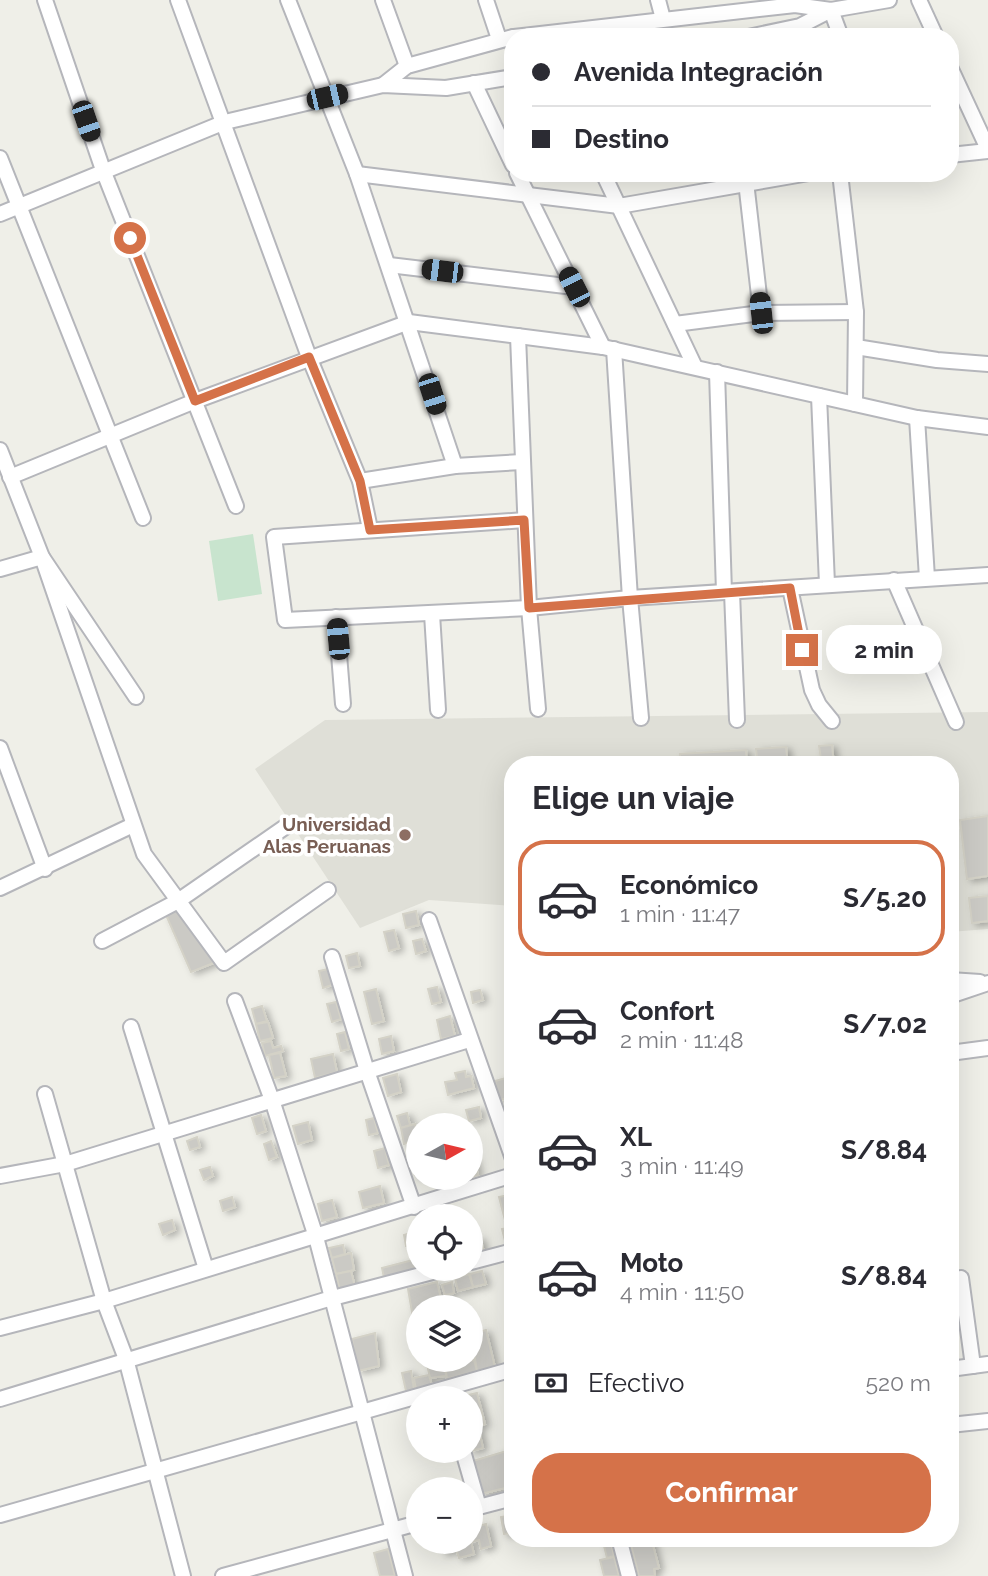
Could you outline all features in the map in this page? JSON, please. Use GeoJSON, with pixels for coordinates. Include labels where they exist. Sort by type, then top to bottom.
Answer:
{"type":"FeatureCollection","features":[{"type":"Feature","properties":{"kind":"street"},"geometry":{"type":"LineString","coordinates":[[45,0],[103,170],[236,506]]}},
{"type":"Feature","properties":{"kind":"street"},"geometry":{"type":"LineString","coordinates":[[178,0],[309,357],[360,481],[370,530]]}},
{"type":"Feature","properties":{"kind":"street"},"geometry":{"type":"LineString","coordinates":[[288,0],[357,174],[410,322],[455,466]]}},
{"type":"Feature","properties":{"kind":"street"},"geometry":{"type":"LineString","coordinates":[[383,0],[407,66]]}},
{"type":"Feature","properties":{"kind":"street"},"geometry":{"type":"LineString","coordinates":[[486,0],[504,29]]}},
{"type":"Feature","properties":{"kind":"street"},"geometry":{"type":"LineString","coordinates":[[658,0],[663,19]]}},
{"type":"Feature","properties":{"kind":"street"},"geometry":{"type":"LineString","coordinates":[[791,28],[831,10],[889,0]]}},
{"type":"Feature","properties":{"kind":"street"},"geometry":{"type":"LineString","coordinates":[[919,0],[932,28]]}},
{"type":"Feature","properties":{"kind":"street"},"geometry":{"type":"LineString","coordinates":[[586,28],[793,3],[831,10]]}},
{"type":"Feature","properties":{"kind":"street"},"geometry":{"type":"LineString","coordinates":[[831,10],[838,28]]}},
{"type":"Feature","properties":{"kind":"street"},"geometry":{"type":"LineString","coordinates":[[383,85],[407,66],[504,38]]}},
{"type":"Feature","properties":{"kind":"street"},"geometry":{"type":"LineString","coordinates":[[0,214],[225,122],[383,85],[446,88],[504,78]]}},
{"type":"Feature","properties":{"kind":"street"},"geometry":{"type":"LineString","coordinates":[[474,83],[504,146]]}},
{"type":"Feature","properties":{"kind":"street"},"geometry":{"type":"LineString","coordinates":[[959,87],[988,150],[959,154]]}},
{"type":"Feature","properties":{"kind":"street"},"geometry":{"type":"LineString","coordinates":[[0,158],[143,518]]}},
{"type":"Feature","properties":{"kind":"street"},"geometry":{"type":"LineString","coordinates":[[357,174],[619,206],[728,182]]}},
{"type":"Feature","properties":{"kind":"street"},"geometry":{"type":"LineString","coordinates":[[521,182],[574,287],[609,348],[641,718]]}},
{"type":"Feature","properties":{"kind":"street"},"geometry":{"type":"LineString","coordinates":[[607,182],[695,367]]}},
{"type":"Feature","properties":{"kind":"street"},"geometry":{"type":"LineString","coordinates":[[746,182],[761,313]]}},
{"type":"Feature","properties":{"kind":"street"},"geometry":{"type":"LineString","coordinates":[[842,182],[856,312],[855,404]]}},
{"type":"Feature","properties":{"kind":"street"},"geometry":{"type":"LineString","coordinates":[[389,265],[574,287]]}},
{"type":"Feature","properties":{"kind":"street"},"geometry":{"type":"LineString","coordinates":[[675,324],[761,313],[856,312]]}},
{"type":"Feature","properties":{"kind":"street"},"geometry":{"type":"LineString","coordinates":[[10,477],[195,401],[410,322],[609,348],[917,418],[988,427]]}},
{"type":"Feature","properties":{"kind":"street"},"geometry":{"type":"LineString","coordinates":[[518,336],[524,520],[538,709]]}},
{"type":"Feature","properties":{"kind":"street"},"geometry":{"type":"LineString","coordinates":[[856,347],[937,360],[988,364]]}},
{"type":"Feature","properties":{"kind":"street"},"geometry":{"type":"LineString","coordinates":[[717,372],[737,720]]}},
{"type":"Feature","properties":{"kind":"street"},"geometry":{"type":"LineString","coordinates":[[819,396],[827,584]]}},
{"type":"Feature","properties":{"kind":"street"},"geometry":{"type":"LineString","coordinates":[[917,418],[927,579]]}},
{"type":"Feature","properties":{"kind":"street"},"geometry":{"type":"LineString","coordinates":[[0,450],[42,557],[144,854],[223,963],[328,890]]}},
{"type":"Feature","properties":{"kind":"street"},"geometry":{"type":"LineString","coordinates":[[360,481],[455,466],[522,462]]}},
{"type":"Feature","properties":{"kind":"street"},"geometry":{"type":"LineString","coordinates":[[524,520],[274,537],[285,620],[529,608],[630,598],[988,575]]}},
{"type":"Feature","properties":{"kind":"street"},"geometry":{"type":"LineString","coordinates":[[0,569],[42,557]]}},
{"type":"Feature","properties":{"kind":"street"},"geometry":{"type":"LineString","coordinates":[[42,557],[136,697]]}},
{"type":"Feature","properties":{"kind":"street"},"geometry":{"type":"LineString","coordinates":[[894,580],[956,722]]}},
{"type":"Feature","properties":{"kind":"street"},"geometry":{"type":"LineString","coordinates":[[790,588],[812,690],[819,705],[832,721]]}},
{"type":"Feature","properties":{"kind":"street"},"geometry":{"type":"LineString","coordinates":[[432,614],[438,710]]}},
{"type":"Feature","properties":{"kind":"street"},"geometry":{"type":"LineString","coordinates":[[336,617],[343,704]]}},
{"type":"Feature","properties":{"kind":"street"},"geometry":{"type":"LineString","coordinates":[[0,748],[45,869]]}},
{"type":"Feature","properties":{"kind":"street"},"geometry":{"type":"LineString","coordinates":[[0,888],[133,825]]}},
{"type":"Feature","properties":{"kind":"street"},"geometry":{"type":"LineString","coordinates":[[102,941],[178,901],[285,827]]}},
{"type":"Feature","properties":{"kind":"street"},"geometry":{"type":"LineString","coordinates":[[429,920],[504,1134]]}},
{"type":"Feature","properties":{"kind":"street"},"geometry":{"type":"LineString","coordinates":[[332,957],[367,1071],[413,1204]]}},
{"type":"Feature","properties":{"kind":"street"},"geometry":{"type":"LineString","coordinates":[[959,981],[988,983]]}},
{"type":"Feature","properties":{"kind":"street"},"geometry":{"type":"LineString","coordinates":[[959,993],[988,983]]}},
{"type":"Feature","properties":{"kind":"street"},"geometry":{"type":"LineString","coordinates":[[235,1001],[272,1100],[316,1237],[360,1414],[405,1576]]}},
{"type":"Feature","properties":{"kind":"street"},"geometry":{"type":"LineString","coordinates":[[131,1027],[206,1269]]}},
{"type":"Feature","properties":{"kind":"street"},"geometry":{"type":"LineString","coordinates":[[0,1176],[65,1164],[469,1040]]}},
{"type":"Feature","properties":{"kind":"street"},"geometry":{"type":"LineString","coordinates":[[959,1052],[988,1048]]}},
{"type":"Feature","properties":{"kind":"street"},"geometry":{"type":"LineString","coordinates":[[45,1094],[104,1301],[126,1359],[183,1576]]}},
{"type":"Feature","properties":{"kind":"street"},"geometry":{"type":"LineString","coordinates":[[423,1204],[504,1178]]}},
{"type":"Feature","properties":{"kind":"street"},"geometry":{"type":"LineString","coordinates":[[1,1326],[104,1301],[406,1209]]}},
{"type":"Feature","properties":{"kind":"street"},"geometry":{"type":"LineString","coordinates":[[483,1259],[504,1253]]}},
{"type":"Feature","properties":{"kind":"street"},"geometry":{"type":"LineString","coordinates":[[0,1399],[331,1298],[406,1279]]}},
{"type":"Feature","properties":{"kind":"street"},"geometry":{"type":"LineString","coordinates":[[959,1279],[981,1365],[959,1368]]}},
{"type":"Feature","properties":{"kind":"street"},"geometry":{"type":"LineString","coordinates":[[466,1386],[504,1372]]}},
{"type":"Feature","properties":{"kind":"street"},"geometry":{"type":"LineString","coordinates":[[0,1515],[153,1470],[406,1403]]}},
{"type":"Feature","properties":{"kind":"street"},"geometry":{"type":"LineString","coordinates":[[959,1424],[988,1421]]}},
{"type":"Feature","properties":{"kind":"street"},"geometry":{"type":"LineString","coordinates":[[483,1506],[504,1501]]}},
{"type":"Feature","properties":{"kind":"street"},"geometry":{"type":"LineString","coordinates":[[223,1576],[406,1526]]}},
{"type":"Feature","properties":{"kind":"street"},"geometry":{"type":"LineString","coordinates":[[621,1547],[629,1576]]}},
{"type":"Feature","properties":{"kind":"shaded area","name":"Universidad Alas Peruanas"},"geometry":{"type":"Polygon","coordinates":[[[988,712],[988,929],[959,931],[959,756],[504,756],[504,905],[429,900],[360,928],[255,769],[325,720],[988,712]]]}},
{"type":"Feature","properties":{"kind":"green space"},"geometry":{"type":"Polygon","coordinates":[[[253,534],[262,594],[218,601],[209,541],[253,534]]]}},
{"type":"Feature","properties":{"kind":"building"},"geometry":{"type":"Polygon","coordinates":[[[832,745],[833,756],[821,756],[819,746],[832,745]]]}},
{"type":"Feature","properties":{"kind":"building"},"geometry":{"type":"Polygon","coordinates":[[[786,747],[787,756],[757,756],[756,749],[786,747]]]}},
{"type":"Feature","properties":{"kind":"building"},"geometry":{"type":"Polygon","coordinates":[[[746,750],[746,756],[680,756],[746,750]]]}},
{"type":"Feature","properties":{"kind":"building"},"geometry":{"type":"Polygon","coordinates":[[[988,816],[988,876],[967,879],[960,820],[988,816]]]}},
{"type":"Feature","properties":{"kind":"building"},"geometry":{"type":"Polygon","coordinates":[[[988,896],[988,921],[972,923],[969,898],[988,896]]]}},
{"type":"Feature","properties":{"kind":"building"},"geometry":{"type":"Polygon","coordinates":[[[180,908],[216,962],[191,972],[166,915],[180,908]]]}},
{"type":"Feature","properties":{"kind":"building"},"geometry":{"type":"Polygon","coordinates":[[[416,911],[419,925],[406,928],[403,914],[416,911]]]}},
{"type":"Feature","properties":{"kind":"building"},"geometry":{"type":"Polygon","coordinates":[[[394,930],[399,948],[389,951],[384,932],[394,930]]]}},
{"type":"Feature","properties":{"kind":"building"},"geometry":{"type":"Polygon","coordinates":[[[422,939],[426,951],[416,954],[413,941],[422,939]]]}},
{"type":"Feature","properties":{"kind":"building"},"geometry":{"type":"Polygon","coordinates":[[[357,953],[360,966],[349,968],[346,956],[357,953]]]}},
{"type":"Feature","properties":{"kind":"building"},"geometry":{"type":"Polygon","coordinates":[[[328,969],[332,985],[323,988],[319,971],[328,969]]]}},
{"type":"Feature","properties":{"kind":"building"},"geometry":{"type":"Polygon","coordinates":[[[437,987],[441,1002],[432,1004],[428,989],[437,987]]]}},
{"type":"Feature","properties":{"kind":"building"},"geometry":{"type":"Polygon","coordinates":[[[376,989],[384,1021],[372,1024],[364,992],[376,989]]]}},
{"type":"Feature","properties":{"kind":"building"},"geometry":{"type":"Polygon","coordinates":[[[480,990],[483,1000],[473,1003],[471,992],[480,990]]]}},
{"type":"Feature","properties":{"kind":"building"},"geometry":{"type":"Polygon","coordinates":[[[336,1002],[341,1019],[332,1022],[327,1004],[336,1002]]]}},
{"type":"Feature","properties":{"kind":"building"},"geometry":{"type":"Polygon","coordinates":[[[262,1006],[267,1021],[256,1024],[252,1009],[262,1006]]]}},
{"type":"Feature","properties":{"kind":"building"},"geometry":{"type":"Polygon","coordinates":[[[450,1016],[455,1036],[441,1039],[437,1020],[450,1016]]]}},
{"type":"Feature","properties":{"kind":"building"},"geometry":{"type":"Polygon","coordinates":[[[268,1022],[273,1038],[260,1041],[256,1024],[268,1022]]]}},
{"type":"Feature","properties":{"kind":"building"},"geometry":{"type":"Polygon","coordinates":[[[345,1032],[349,1049],[341,1051],[337,1034],[345,1032]]]}},
{"type":"Feature","properties":{"kind":"building"},"geometry":{"type":"Polygon","coordinates":[[[391,1036],[394,1051],[382,1054],[379,1039],[391,1036]]]}},
{"type":"Feature","properties":{"kind":"building"},"geometry":{"type":"Polygon","coordinates":[[[271,1041],[273,1048],[281,1046],[283,1051],[265,1056],[262,1043],[271,1041]]]}},
{"type":"Feature","properties":{"kind":"building"},"geometry":{"type":"Polygon","coordinates":[[[280,1053],[286,1076],[274,1078],[269,1055],[280,1053]]]}},
{"type":"Feature","properties":{"kind":"building"},"geometry":{"type":"Polygon","coordinates":[[[333,1054],[337,1072],[315,1078],[311,1059],[333,1054]]]}},
{"type":"Feature","properties":{"kind":"building"},"geometry":{"type":"Polygon","coordinates":[[[465,1071],[466,1077],[471,1076],[474,1088],[448,1095],[445,1082],[457,1080],[455,1073],[465,1071]]]}},
{"type":"Feature","properties":{"kind":"building"},"geometry":{"type":"Polygon","coordinates":[[[397,1074],[401,1092],[388,1096],[383,1078],[397,1074]]]}},
{"type":"Feature","properties":{"kind":"building"},"geometry":{"type":"Polygon","coordinates":[[[504,1078],[504,1099],[499,1100],[495,1081],[504,1078]]]}},
{"type":"Feature","properties":{"kind":"building"},"geometry":{"type":"Polygon","coordinates":[[[479,1107],[480,1113],[467,1113],[466,1110],[479,1107]]]}},
{"type":"Feature","properties":{"kind":"building"},"geometry":{"type":"Polygon","coordinates":[[[406,1113],[406,1126],[401,1128],[397,1116],[406,1113]]]}},
{"type":"Feature","properties":{"kind":"building"},"geometry":{"type":"Polygon","coordinates":[[[261,1115],[266,1131],[257,1134],[252,1118],[261,1115]]]}},
{"type":"Feature","properties":{"kind":"building"},"geometry":{"type":"Polygon","coordinates":[[[374,1118],[378,1133],[369,1135],[366,1120],[374,1118]]]}},
{"type":"Feature","properties":{"kind":"building"},"geometry":{"type":"Polygon","coordinates":[[[308,1122],[312,1140],[298,1144],[293,1126],[308,1122]]]}},
{"type":"Feature","properties":{"kind":"building"},"geometry":{"type":"Polygon","coordinates":[[[406,1127],[404,1144],[401,1128],[406,1127]]]}},
{"type":"Feature","properties":{"kind":"building"},"geometry":{"type":"Polygon","coordinates":[[[197,1137],[200,1147],[190,1150],[187,1141],[197,1137]]]}},
{"type":"Feature","properties":{"kind":"building"},"geometry":{"type":"Polygon","coordinates":[[[271,1141],[277,1157],[269,1160],[264,1144],[271,1141]]]}},
{"type":"Feature","properties":{"kind":"building"},"geometry":{"type":"Polygon","coordinates":[[[385,1148],[389,1165],[378,1168],[374,1151],[385,1148]]]}},
{"type":"Feature","properties":{"kind":"building"},"geometry":{"type":"Polygon","coordinates":[[[210,1167],[213,1176],[204,1180],[200,1170],[210,1167]]]}},
{"type":"Feature","properties":{"kind":"building"},"geometry":{"type":"Polygon","coordinates":[[[380,1186],[384,1203],[363,1208],[359,1192],[380,1186]]]}},
{"type":"Feature","properties":{"kind":"building"},"geometry":{"type":"Polygon","coordinates":[[[504,1196],[504,1216],[499,1197],[504,1196]]]}},
{"type":"Feature","properties":{"kind":"building"},"geometry":{"type":"Polygon","coordinates":[[[232,1197],[235,1207],[223,1211],[220,1201],[232,1197]]]}},
{"type":"Feature","properties":{"kind":"building"},"geometry":{"type":"Polygon","coordinates":[[[332,1200],[337,1217],[322,1221],[318,1204],[332,1200]]]}},
{"type":"Feature","properties":{"kind":"building"},"geometry":{"type":"Polygon","coordinates":[[[172,1220],[175,1230],[163,1235],[159,1224],[172,1220]]]}},
{"type":"Feature","properties":{"kind":"building"},"geometry":{"type":"Polygon","coordinates":[[[343,1245],[345,1254],[332,1258],[329,1248],[343,1245]]]}},
{"type":"Feature","properties":{"kind":"building"},"geometry":{"type":"Polygon","coordinates":[[[351,1253],[354,1270],[336,1274],[332,1258],[351,1253]]]}},
{"type":"Feature","properties":{"kind":"building"},"geometry":{"type":"Polygon","coordinates":[[[406,1262],[406,1272],[384,1278],[382,1268],[406,1262]]]}},
{"type":"Feature","properties":{"kind":"building"},"geometry":{"type":"Polygon","coordinates":[[[351,1271],[355,1287],[340,1291],[336,1274],[351,1271]]]}},
{"type":"Feature","properties":{"kind":"building"},"geometry":{"type":"Polygon","coordinates":[[[483,1274],[486,1284],[473,1287],[472,1281],[483,1281],[483,1274]]]}},
{"type":"Feature","properties":{"kind":"building"},"geometry":{"type":"Polygon","coordinates":[[[456,1281],[471,1281],[473,1287],[458,1291],[456,1281]]]}},
{"type":"Feature","properties":{"kind":"building"},"geometry":{"type":"Polygon","coordinates":[[[437,1282],[440,1295],[409,1295],[408,1289],[437,1282]]]}},
{"type":"Feature","properties":{"kind":"building"},"geometry":{"type":"Polygon","coordinates":[[[452,1282],[454,1293],[445,1295],[442,1285],[452,1282]]]}},
{"type":"Feature","properties":{"kind":"building"},"geometry":{"type":"Polygon","coordinates":[[[486,1330],[495,1367],[483,1370],[483,1331],[486,1330]]]}},
{"type":"Feature","properties":{"kind":"building"},"geometry":{"type":"Polygon","coordinates":[[[375,1333],[379,1366],[358,1371],[352,1339],[375,1333]]]}},
{"type":"Feature","properties":{"kind":"building"},"geometry":{"type":"Polygon","coordinates":[[[411,1372],[414,1386],[406,1386],[406,1391],[402,1373],[411,1372]]]}},
{"type":"Feature","properties":{"kind":"building"},"geometry":{"type":"Polygon","coordinates":[[[429,1372],[446,1372],[446,1376],[430,1378],[429,1372]]]}},
{"type":"Feature","properties":{"kind":"building"},"geometry":{"type":"Polygon","coordinates":[[[446,1372],[473,1372],[447,1379],[446,1372]]]}},
{"type":"Feature","properties":{"kind":"building"},"geometry":{"type":"Polygon","coordinates":[[[429,1375],[432,1386],[415,1386],[414,1378],[429,1375]]]}},
{"type":"Feature","properties":{"kind":"building"},"geometry":{"type":"Polygon","coordinates":[[[504,1452],[504,1488],[483,1494],[483,1477],[477,1477],[473,1463],[483,1463],[483,1458],[504,1452]]]}},
{"type":"Feature","properties":{"kind":"building"},"geometry":{"type":"Polygon","coordinates":[[[486,1524],[491,1546],[483,1548],[483,1525],[486,1524]]]}},
{"type":"Feature","properties":{"kind":"building"},"geometry":{"type":"Polygon","coordinates":[[[604,1547],[612,1547],[614,1556],[607,1558],[604,1547]]]}},
{"type":"Feature","properties":{"kind":"building"},"geometry":{"type":"Polygon","coordinates":[[[632,1547],[653,1547],[659,1568],[654,1569],[655,1576],[639,1576],[632,1547]]]}},
{"type":"Feature","properties":{"kind":"building"},"geometry":{"type":"Polygon","coordinates":[[[388,1549],[395,1576],[380,1576],[374,1553],[388,1549]]]}},
{"type":"Feature","properties":{"kind":"building"},"geometry":{"type":"Polygon","coordinates":[[[458,1554],[474,1554],[459,1558],[458,1554]]]}},
{"type":"Feature","properties":{"kind":"building"},"geometry":{"type":"Polygon","coordinates":[[[614,1557],[619,1576],[604,1576],[600,1560],[614,1557]]]}},
{"type":"Feature","properties":{"kind":"place","name":"Universidad Alas Peruanas"},"geometry":{"type":"Point","coordinates":[405,835]}},
{"type":"Feature","properties":{"kind":"route"},"geometry":{"type":"LineString","coordinates":[[130,238],[195,401],[309,357],[360,481],[370,530],[524,520],[529,608],[630,598],[790,588],[802,650]]}}]}
